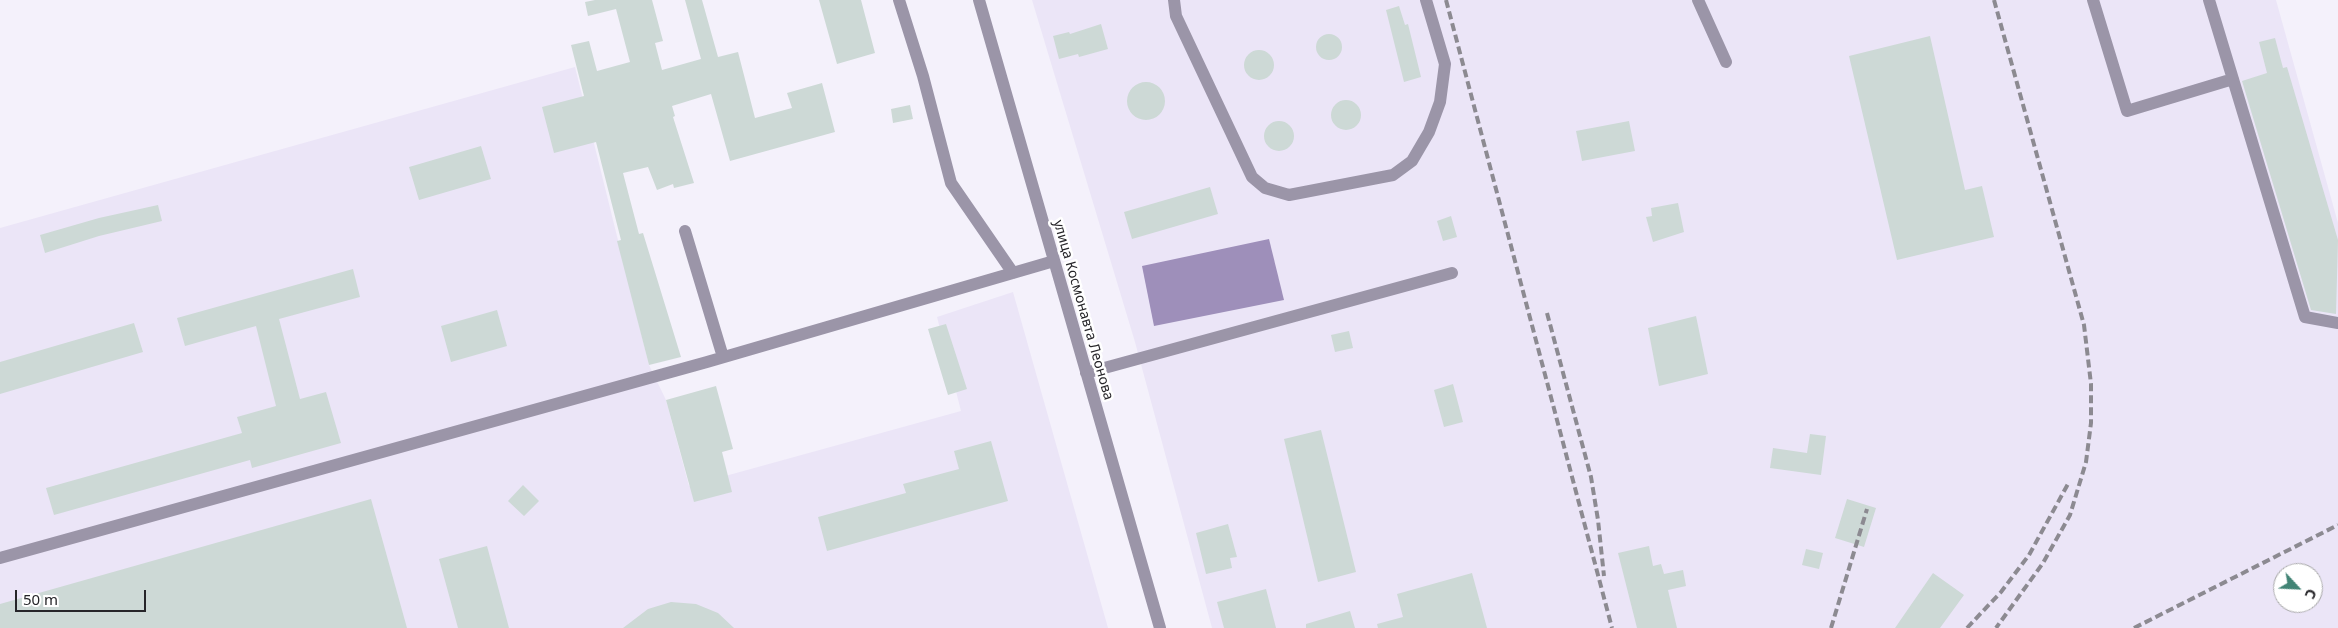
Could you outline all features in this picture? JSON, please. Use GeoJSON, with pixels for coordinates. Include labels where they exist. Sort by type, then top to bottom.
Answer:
{"type":"FeatureCollection","features":[{"type":"Feature","properties":{"kind":"street"},"geometry":{"type":"LineString","coordinates":[[899,0],[920,68],[951,183],[1013,273]]}},
{"type":"Feature","properties":{"kind":"street","name":"улица Космонавта Леонова"},"geometry":{"type":"LineString","coordinates":[[979,0],[1160,628]]}},
{"type":"Feature","properties":{"kind":"street"},"geometry":{"type":"LineString","coordinates":[[1174,0],[1176,16],[1252,177],[1265,188],[1288,195],[1393,175],[1412,161],[1429,132],[1440,102],[1445,64],[1426,0]]}},
{"type":"Feature","properties":{"kind":"street"},"geometry":{"type":"LineString","coordinates":[[1698,0],[1726,62]]}},
{"type":"Feature","properties":{"kind":"street"},"geometry":{"type":"LineString","coordinates":[[2093,0],[2127,111],[2233,79]]}},
{"type":"Feature","properties":{"kind":"street"},"geometry":{"type":"LineString","coordinates":[[2209,0],[2305,317],[2338,323]]}},
{"type":"Feature","properties":{"kind":"street"},"geometry":{"type":"LineString","coordinates":[[684,231],[723,357]]}},
{"type":"Feature","properties":{"kind":"street"},"geometry":{"type":"LineString","coordinates":[[0,558],[723,357],[1054,261]]}},
{"type":"Feature","properties":{"kind":"street"},"geometry":{"type":"LineString","coordinates":[[1086,374],[1452,273]]}},
{"type":"Feature","properties":{"kind":"shaded area"},"geometry":{"type":"Polygon","coordinates":[[[1032,0],[2276,0],[2338,223],[2338,628],[1212,628],[1135,342],[1032,0]]]}},
{"type":"Feature","properties":{"kind":"shaded area"},"geometry":{"type":"Polygon","coordinates":[[[575,67],[649,365],[666,400],[689,486],[961,411],[937,317],[1013,292],[1108,628],[0,628],[0,228],[575,67]]]}},
{"type":"Feature","properties":{"kind":"shaded area"},"geometry":{"type":"Polygon","coordinates":[[[1269,239],[1284,300],[1154,326],[1142,266],[1269,239]]]}},
{"type":"Feature","properties":{"kind":"building"},"geometry":{"type":"Polygon","coordinates":[[[595,0],[652,0],[663,41],[655,43],[662,70],[701,59],[685,0],[702,0],[718,57],[738,52],[755,118],[792,108],[787,93],[822,83],[835,132],[730,161],[711,94],[672,106],[675,116],[673,117],[694,183],[674,188],[673,184],[657,190],[648,167],[623,173],[639,234],[643,233],[681,357],[649,365],[617,241],[621,240],[596,142],[554,153],[542,107],[584,96],[571,45],[589,41],[597,71],[630,62],[616,9],[588,16],[585,2],[595,0]]]}},
{"type":"Feature","properties":{"kind":"building"},"geometry":{"type":"Polygon","coordinates":[[[819,0],[861,0],[875,53],[837,64],[819,0]]]}},
{"type":"Feature","properties":{"kind":"building"},"geometry":{"type":"Polygon","coordinates":[[[1399,6],[1405,25],[1408,24],[1421,77],[1404,82],[1386,10],[1399,6]]]}},
{"type":"Feature","properties":{"kind":"building"},"geometry":{"type":"Polygon","coordinates":[[[1101,24],[1108,49],[1079,57],[1078,54],[1059,59],[1053,36],[1069,32],[1070,34],[1101,24]]]}},
{"type":"Feature","properties":{"kind":"building"},"geometry":{"type":"Polygon","coordinates":[[[1329,34],[1338,38],[1342,47],[1338,56],[1329,60],[1320,56],[1316,47],[1320,38],[1329,34]]]}},
{"type":"Feature","properties":{"kind":"building"},"geometry":{"type":"Polygon","coordinates":[[[1930,36],[1965,190],[1982,186],[1994,237],[1897,260],[1849,56],[1930,36]]]}},
{"type":"Feature","properties":{"kind":"building"},"geometry":{"type":"Polygon","coordinates":[[[2275,38],[2283,68],[2287,67],[2338,240],[2336,314],[2311,310],[2242,81],[2267,73],[2259,42],[2275,38]]]}},
{"type":"Feature","properties":{"kind":"building"},"geometry":{"type":"Polygon","coordinates":[[[1259,50],[1270,54],[1274,65],[1270,76],[1259,80],[1248,76],[1244,65],[1248,54],[1259,50]]]}},
{"type":"Feature","properties":{"kind":"building"},"geometry":{"type":"Polygon","coordinates":[[[1146,82],[1160,87],[1165,101],[1160,115],[1146,120],[1132,115],[1127,101],[1132,87],[1146,82]]]}},
{"type":"Feature","properties":{"kind":"building"},"geometry":{"type":"Polygon","coordinates":[[[1346,100],[1357,104],[1361,115],[1357,126],[1346,130],[1335,126],[1331,115],[1335,104],[1346,100]]]}},
{"type":"Feature","properties":{"kind":"building"},"geometry":{"type":"Polygon","coordinates":[[[910,105],[913,119],[893,123],[891,109],[910,105]]]}},
{"type":"Feature","properties":{"kind":"building"},"geometry":{"type":"Polygon","coordinates":[[[1279,121],[1290,125],[1294,136],[1290,147],[1279,151],[1268,147],[1264,136],[1268,125],[1279,121]]]}},
{"type":"Feature","properties":{"kind":"building"},"geometry":{"type":"Polygon","coordinates":[[[1629,121],[1635,151],[1582,161],[1576,131],[1629,121]]]}},
{"type":"Feature","properties":{"kind":"building"},"geometry":{"type":"Polygon","coordinates":[[[481,146],[491,179],[419,200],[409,167],[481,146]]]}},
{"type":"Feature","properties":{"kind":"building"},"geometry":{"type":"Polygon","coordinates":[[[1210,187],[1218,214],[1132,239],[1124,212],[1210,187]]]}},
{"type":"Feature","properties":{"kind":"building"},"geometry":{"type":"Polygon","coordinates":[[[1678,203],[1684,232],[1653,242],[1646,217],[1652,216],[1651,208],[1678,203]]]}},
{"type":"Feature","properties":{"kind":"building"},"geometry":{"type":"Polygon","coordinates":[[[158,205],[162,221],[99,236],[45,253],[40,235],[99,218],[158,205]]]}},
{"type":"Feature","properties":{"kind":"building"},"geometry":{"type":"Polygon","coordinates":[[[1451,216],[1457,237],[1443,241],[1437,221],[1451,216]]]}},
{"type":"Feature","properties":{"kind":"building"},"geometry":{"type":"Polygon","coordinates":[[[353,269],[360,297],[279,319],[300,399],[326,392],[341,443],[252,468],[250,460],[54,515],[46,488],[242,433],[237,417],[276,406],[256,326],[185,346],[177,318],[353,269]]]}},
{"type":"Feature","properties":{"kind":"building"},"geometry":{"type":"Polygon","coordinates":[[[497,310],[507,346],[451,362],[441,326],[497,310]]]}},
{"type":"Feature","properties":{"kind":"building"},"geometry":{"type":"Polygon","coordinates":[[[1696,316],[1708,374],[1659,386],[1648,328],[1696,316]]]}},
{"type":"Feature","properties":{"kind":"building"},"geometry":{"type":"Polygon","coordinates":[[[134,323],[143,352],[0,394],[0,362],[134,323]]]}},
{"type":"Feature","properties":{"kind":"building"},"geometry":{"type":"Polygon","coordinates":[[[946,324],[967,389],[948,395],[928,329],[946,324]]]}},
{"type":"Feature","properties":{"kind":"building"},"geometry":{"type":"Polygon","coordinates":[[[1349,331],[1353,348],[1335,352],[1331,335],[1349,331]]]}},
{"type":"Feature","properties":{"kind":"building"},"geometry":{"type":"Polygon","coordinates":[[[1453,384],[1463,422],[1444,427],[1434,390],[1453,384]]]}},
{"type":"Feature","properties":{"kind":"building"},"geometry":{"type":"Polygon","coordinates":[[[716,386],[733,449],[722,452],[732,492],[694,502],[666,400],[716,386]]]}},
{"type":"Feature","properties":{"kind":"building"},"geometry":{"type":"Polygon","coordinates":[[[1321,430],[1356,572],[1318,582],[1284,439],[1321,430]]]}},
{"type":"Feature","properties":{"kind":"building"},"geometry":{"type":"Polygon","coordinates":[[[1810,434],[1826,436],[1821,475],[1770,468],[1773,448],[1807,453],[1810,434]]]}},
{"type":"Feature","properties":{"kind":"building"},"geometry":{"type":"Polygon","coordinates":[[[991,441],[1008,501],[827,551],[818,517],[906,493],[903,484],[959,469],[954,451],[991,441]]]}},
{"type":"Feature","properties":{"kind":"building"},"geometry":{"type":"Polygon","coordinates":[[[523,485],[539,501],[524,516],[508,501],[523,485]]]}},
{"type":"Feature","properties":{"kind":"building"},"geometry":{"type":"Polygon","coordinates":[[[371,499],[407,628],[0,628],[0,604],[371,499]]]}},
{"type":"Feature","properties":{"kind":"building"},"geometry":{"type":"Polygon","coordinates":[[[1847,499],[1876,508],[1864,547],[1835,538],[1847,499]]]}},
{"type":"Feature","properties":{"kind":"building"},"geometry":{"type":"Polygon","coordinates":[[[1228,524],[1237,557],[1230,558],[1232,568],[1206,574],[1196,533],[1228,524]]]}},
{"type":"Feature","properties":{"kind":"building"},"geometry":{"type":"Polygon","coordinates":[[[487,546],[509,628],[458,628],[439,559],[487,546]]]}},
{"type":"Feature","properties":{"kind":"building"},"geometry":{"type":"Polygon","coordinates":[[[1649,546],[1653,566],[1661,564],[1664,574],[1683,570],[1686,586],[1668,590],[1677,628],[1637,628],[1618,553],[1649,546]]]}},
{"type":"Feature","properties":{"kind":"building"},"geometry":{"type":"Polygon","coordinates":[[[1806,549],[1823,553],[1819,569],[1802,565],[1806,549]]]}},
{"type":"Feature","properties":{"kind":"building"},"geometry":{"type":"Polygon","coordinates":[[[1472,573],[1487,628],[1378,628],[1377,624],[1403,617],[1397,594],[1472,573]]]}},
{"type":"Feature","properties":{"kind":"building"},"geometry":{"type":"Polygon","coordinates":[[[1933,573],[1964,595],[1940,628],[1895,628],[1933,573]]]}},
{"type":"Feature","properties":{"kind":"building"},"geometry":{"type":"Polygon","coordinates":[[[1266,589],[1276,628],[1224,628],[1217,602],[1266,589]]]}},
{"type":"Feature","properties":{"kind":"building"},"geometry":{"type":"Polygon","coordinates":[[[671,602],[696,604],[718,613],[734,628],[623,628],[648,609],[671,602]]]}},
{"type":"Feature","properties":{"kind":"building"},"geometry":{"type":"Polygon","coordinates":[[[1350,611],[1355,628],[1306,628],[1306,624],[1350,611]]]}},
{"type":"Feature","properties":{"kind":"railway"},"geometry":{"type":"LineString","coordinates":[[1446,0],[1612,628]]}},
{"type":"Feature","properties":{"kind":"railway"},"geometry":{"type":"LineString","coordinates":[[1994,0],[2084,325],[2091,384],[2091,423],[2086,462],[2070,515],[2043,563],[1996,628]]}},
{"type":"Feature","properties":{"kind":"railway"},"geometry":{"type":"LineString","coordinates":[[1547,313],[1591,477],[1604,576]]}},
{"type":"Feature","properties":{"kind":"railway"},"geometry":{"type":"LineString","coordinates":[[1967,628],[2001,592],[2029,555],[2068,484]]}},
{"type":"Feature","properties":{"kind":"railway"},"geometry":{"type":"LineString","coordinates":[[1831,628],[1867,509]]}},
{"type":"Feature","properties":{"kind":"railway"},"geometry":{"type":"LineString","coordinates":[[2134,628],[2338,525]]}}]}
